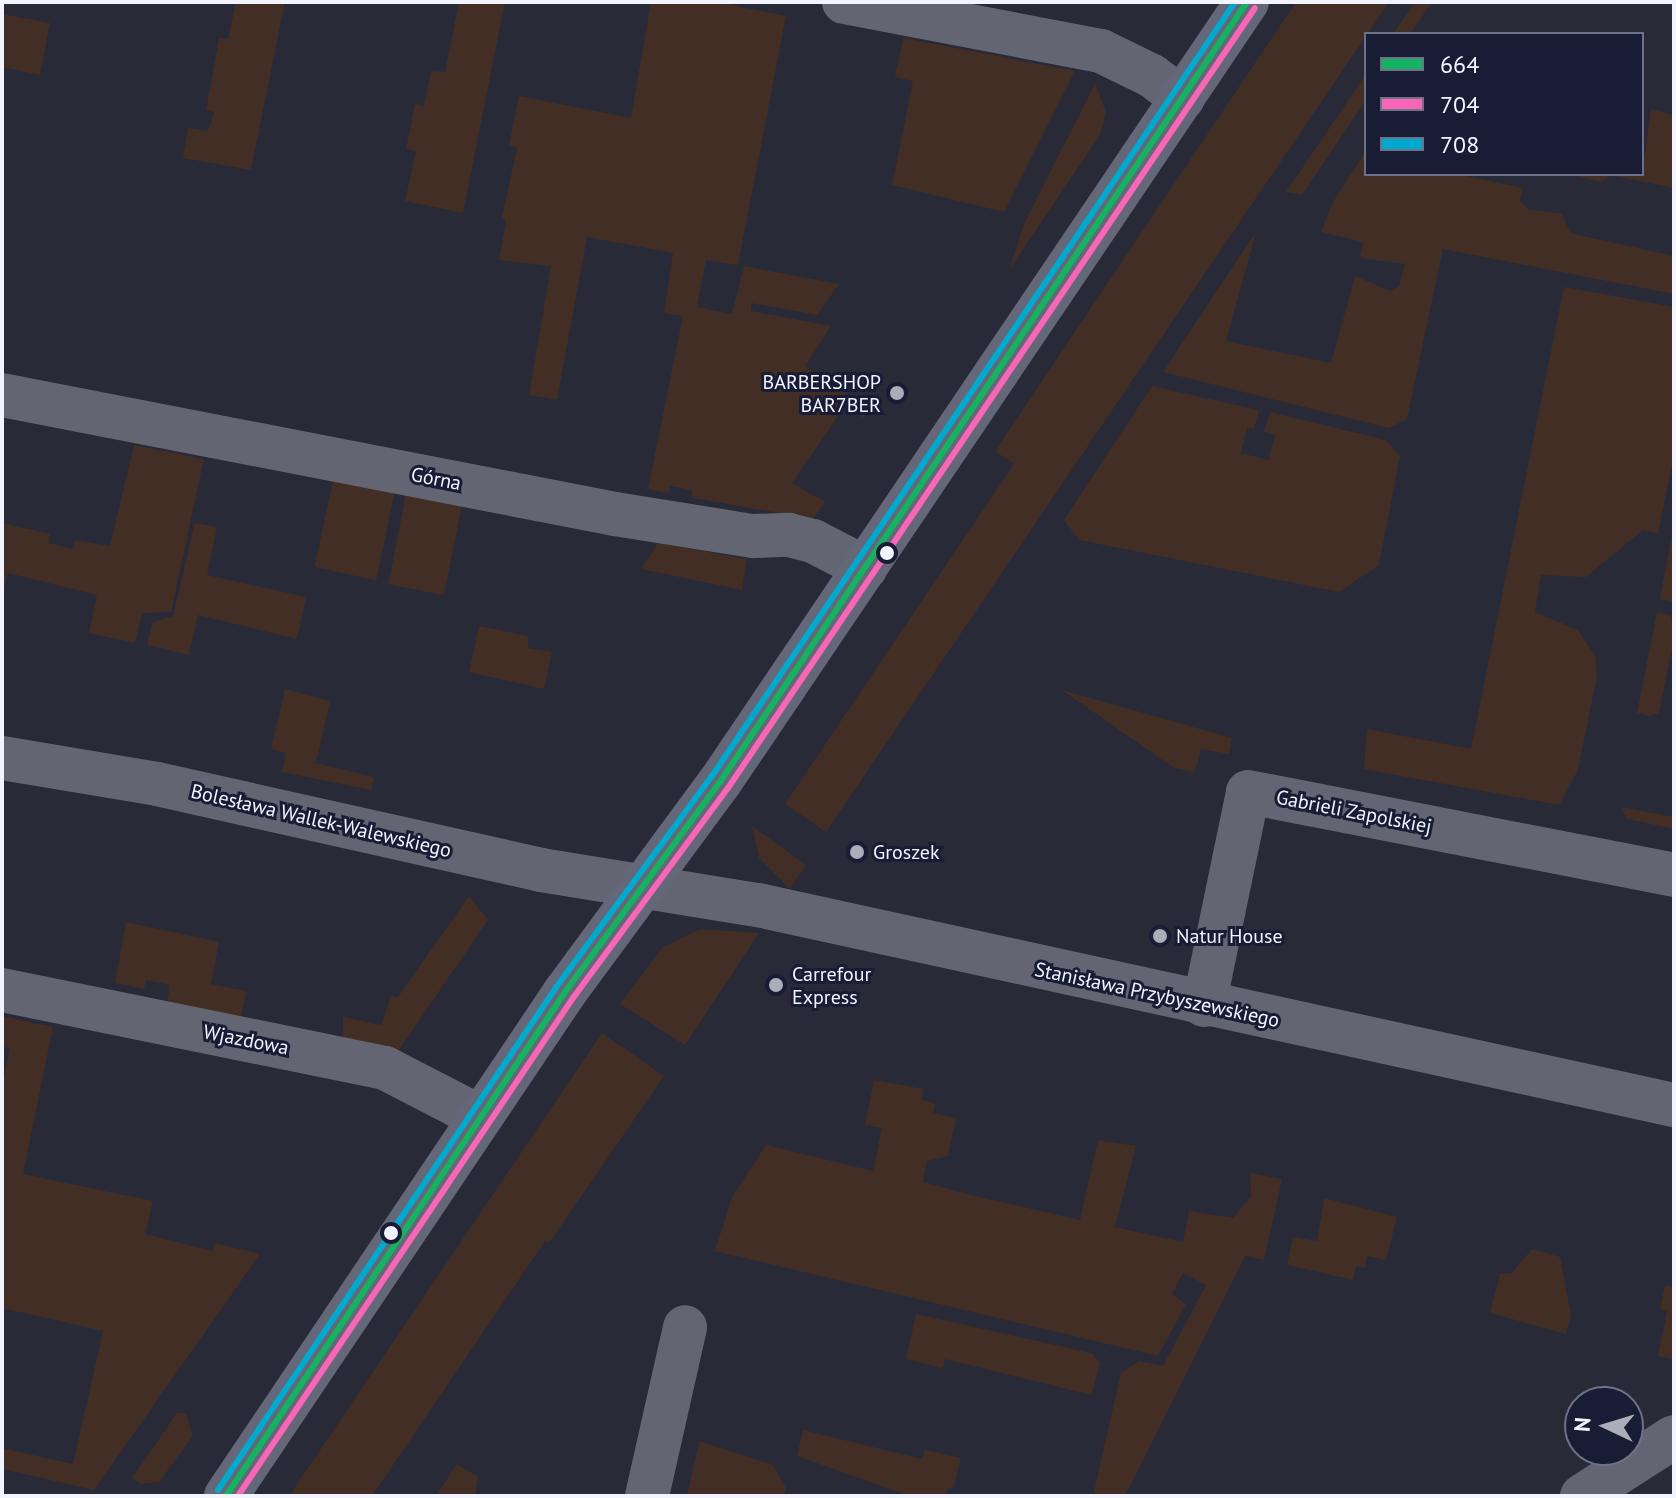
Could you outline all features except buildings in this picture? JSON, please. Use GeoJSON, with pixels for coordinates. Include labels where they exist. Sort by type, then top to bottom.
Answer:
{"type":"FeatureCollection","features":[{"type":"Feature","properties":{"kind":"street"},"geometry":{"type":"LineString","coordinates":[[844,2],[1101,51],[1152,76],[1182,99]]}},
{"type":"Feature","properties":{"kind":"street"},"geometry":{"type":"LineString","coordinates":[[226,1496],[480,1117],[640,886],[720,782],[1247,2]]}},
{"type":"Feature","properties":{"kind":"street","name":"Górna"},"geometry":{"type":"LineString","coordinates":[[2,395],[615,514],[753,536],[789,535],[813,541],[865,568]]}},
{"type":"Feature","properties":{"kind":"street","name":"Bolesława Wallek-Walewskiego"},"geometry":{"type":"LineString","coordinates":[[2,758],[157,784],[527,867],[640,886]]}},
{"type":"Feature","properties":{"kind":"street","name":"Gabrieli Zapolskiej"},"geometry":{"type":"LineString","coordinates":[[1204,1005],[1248,792],[1674,875]]}},
{"type":"Feature","properties":{"kind":"street","name":"Stanisława Przybyszewskiego"},"geometry":{"type":"LineString","coordinates":[[640,886],[758,905],[1204,1005],[1674,1105]]}},
{"type":"Feature","properties":{"kind":"street","name":"Wjazdowa"},"geometry":{"type":"LineString","coordinates":[[2,990],[385,1068],[480,1117]]}},
{"type":"Feature","properties":{"kind":"street"},"geometry":{"type":"LineString","coordinates":[[647,1496],[685,1327]]}},
{"type":"Feature","properties":{"kind":"street"},"geometry":{"type":"LineString","coordinates":[[1582,1496],[1674,1437]]}},
{"type":"Feature","properties":{"kind":"shaded area"},"geometry":{"type":"Polygon","coordinates":[[[236,2],[285,2],[251,170],[183,158],[188,128],[208,131],[214,112],[206,110],[219,38],[228,39],[236,2]]]}},
{"type":"Feature","properties":{"kind":"shaded area"},"geometry":{"type":"Polygon","coordinates":[[[459,2],[505,2],[463,213],[405,201],[416,151],[406,149],[415,104],[424,106],[431,71],[445,72],[459,2]]]}},
{"type":"Feature","properties":{"kind":"shaded area"},"geometry":{"type":"Polygon","coordinates":[[[651,2],[718,2],[786,16],[738,265],[706,260],[697,307],[732,314],[744,266],[839,284],[817,315],[751,303],[751,311],[831,326],[805,366],[870,410],[864,418],[845,406],[792,483],[825,502],[813,519],[693,498],[691,490],[670,486],[668,493],[648,489],[683,316],[664,313],[673,253],[587,237],[557,400],[529,395],[551,266],[499,260],[506,222],[502,217],[517,148],[509,145],[519,96],[631,118],[651,2]]]}},
{"type":"Feature","properties":{"kind":"shaded area"},"geometry":{"type":"Polygon","coordinates":[[[1296,2],[1389,2],[1369,32],[1364,32],[1364,39],[826,832],[785,804],[1014,464],[995,451],[1296,2]]]}},
{"type":"Feature","properties":{"kind":"shaded area"},"geometry":{"type":"Polygon","coordinates":[[[1415,2],[1432,2],[1411,32],[1394,32],[1415,2]]]}},
{"type":"Feature","properties":{"kind":"shaded area"},"geometry":{"type":"Polygon","coordinates":[[[2,14],[50,23],[40,75],[2,67],[2,14]]]}},
{"type":"Feature","properties":{"kind":"shaded area"},"geometry":{"type":"Polygon","coordinates":[[[903,38],[1075,71],[1004,212],[892,185],[913,81],[895,77],[903,38]]]}},
{"type":"Feature","properties":{"kind":"shaded area"},"geometry":{"type":"Polygon","coordinates":[[[1364,77],[1364,103],[1302,195],[1286,192],[1364,77]]]}},
{"type":"Feature","properties":{"kind":"shaded area"},"geometry":{"type":"Polygon","coordinates":[[[1095,83],[1106,112],[1100,135],[1009,270],[1024,224],[1095,83]]]}},
{"type":"Feature","properties":{"kind":"shaded area"},"geometry":{"type":"Polygon","coordinates":[[[1651,109],[1674,115],[1674,188],[1615,176],[1644,176],[1651,109]]]}},
{"type":"Feature","properties":{"kind":"shaded area"},"geometry":{"type":"Polygon","coordinates":[[[1364,154],[1364,176],[1466,176],[1523,188],[1520,200],[1528,209],[1562,214],[1570,233],[1674,256],[1674,294],[1443,249],[1407,419],[1389,428],[1163,372],[1256,232],[1226,341],[1331,363],[1355,276],[1390,291],[1399,286],[1405,264],[1360,258],[1363,242],[1321,232],[1333,202],[1364,154]]]}},
{"type":"Feature","properties":{"kind":"shaded area"},"geometry":{"type":"Polygon","coordinates":[[[1575,176],[1609,176],[1602,182],[1575,176]]]}},
{"type":"Feature","properties":{"kind":"shaded area"},"geometry":{"type":"Polygon","coordinates":[[[1564,287],[1674,307],[1674,455],[1658,534],[1643,530],[1586,577],[1541,575],[1535,612],[1578,630],[1595,656],[1597,676],[1578,770],[1559,805],[1364,769],[1367,729],[1471,749],[1564,287]]]}},
{"type":"Feature","properties":{"kind":"shaded area"},"geometry":{"type":"Polygon","coordinates":[[[1152,386],[1259,410],[1254,429],[1247,428],[1241,453],[1268,460],[1275,435],[1264,432],[1270,412],[1386,440],[1400,456],[1379,565],[1339,592],[1079,540],[1064,520],[1152,386]]]}},
{"type":"Feature","properties":{"kind":"shaded area"},"geometry":{"type":"Polygon","coordinates":[[[134,445],[204,459],[171,612],[142,613],[135,643],[89,633],[97,595],[8,573],[2,596],[2,523],[50,534],[49,543],[73,549],[76,540],[110,546],[134,445]]]}},
{"type":"Feature","properties":{"kind":"shaded area"},"geometry":{"type":"Polygon","coordinates":[[[333,480],[395,493],[376,580],[314,567],[333,480]]]}},
{"type":"Feature","properties":{"kind":"shaded area"},"geometry":{"type":"Polygon","coordinates":[[[406,493],[462,504],[444,595],[388,584],[406,493]]]}},
{"type":"Feature","properties":{"kind":"shaded area"},"geometry":{"type":"Polygon","coordinates":[[[195,523],[217,527],[207,575],[306,597],[297,639],[198,615],[189,655],[147,645],[153,622],[173,616],[195,523]]]}},
{"type":"Feature","properties":{"kind":"shaded area"},"geometry":{"type":"Polygon","coordinates":[[[1674,523],[1674,599],[1673,602],[1660,599],[1674,523]]]}},
{"type":"Feature","properties":{"kind":"shaded area"},"geometry":{"type":"Polygon","coordinates":[[[658,543],[747,559],[742,590],[641,569],[658,543]]]}},
{"type":"Feature","properties":{"kind":"shaded area"},"geometry":{"type":"Polygon","coordinates":[[[1657,612],[1671,615],[1674,639],[1659,713],[1650,716],[1637,713],[1657,612]]]}},
{"type":"Feature","properties":{"kind":"shaded area"},"geometry":{"type":"Polygon","coordinates":[[[479,626],[528,636],[528,648],[552,652],[544,689],[469,672],[479,626]]]}},
{"type":"Feature","properties":{"kind":"shaded area"},"geometry":{"type":"Polygon","coordinates":[[[285,689],[330,701],[316,763],[374,777],[371,790],[282,772],[286,753],[271,749],[285,689]]]}},
{"type":"Feature","properties":{"kind":"shaded area"},"geometry":{"type":"Polygon","coordinates":[[[1062,690],[1232,738],[1229,754],[1201,749],[1195,772],[1174,768],[1062,690]]]}},
{"type":"Feature","properties":{"kind":"shaded area"},"geometry":{"type":"Polygon","coordinates":[[[1621,807],[1674,817],[1674,829],[1627,819],[1621,807]]]}},
{"type":"Feature","properties":{"kind":"shaded area"},"geometry":{"type":"Polygon","coordinates":[[[752,826],[806,865],[790,889],[759,858],[752,826]]]}},
{"type":"Feature","properties":{"kind":"shaded area"},"geometry":{"type":"Polygon","coordinates":[[[469,896],[488,920],[394,1057],[343,1041],[343,1017],[381,1025],[391,996],[398,997],[469,896]]]}},
{"type":"Feature","properties":{"kind":"shaded area"},"geometry":{"type":"Polygon","coordinates":[[[126,922],[219,942],[211,984],[247,991],[239,1024],[166,1010],[170,985],[146,980],[144,989],[115,983],[126,922]]]}},
{"type":"Feature","properties":{"kind":"shaded area"},"geometry":{"type":"Polygon","coordinates":[[[700,929],[759,933],[685,1045],[620,1004],[662,948],[700,929]]]}},
{"type":"Feature","properties":{"kind":"shaded area"},"geometry":{"type":"Polygon","coordinates":[[[2,1016],[53,1027],[23,1174],[153,1201],[145,1234],[212,1251],[215,1243],[260,1254],[94,1490],[2,1469],[2,1448],[73,1464],[103,1331],[2,1308],[2,1086],[10,1049],[2,1046],[2,1016]]]}},
{"type":"Feature","properties":{"kind":"shaded area"},"geometry":{"type":"Polygon","coordinates":[[[602,1033],[664,1076],[549,1243],[545,1241],[372,1496],[289,1496],[602,1033]]]}},
{"type":"Feature","properties":{"kind":"shaded area"},"geometry":{"type":"Polygon","coordinates":[[[874,1080],[923,1089],[922,1100],[935,1103],[933,1113],[956,1118],[948,1156],[927,1161],[923,1182],[975,1196],[1080,1220],[1098,1140],[1136,1146],[1115,1227],[1183,1242],[1189,1211],[1233,1218],[1251,1196],[1250,1173],[1282,1179],[1264,1260],[1245,1256],[1125,1496],[1093,1496],[1121,1373],[1139,1361],[1163,1366],[1206,1285],[1183,1273],[1172,1294],[1186,1304],[1158,1356],[715,1251],[732,1197],[766,1145],[873,1171],[882,1128],[865,1125],[874,1080]]]}},
{"type":"Feature","properties":{"kind":"shaded area"},"geometry":{"type":"Polygon","coordinates":[[[1324,1198],[1397,1217],[1386,1260],[1367,1256],[1365,1268],[1356,1266],[1353,1280],[1287,1265],[1293,1237],[1317,1241],[1324,1198]]]}},
{"type":"Feature","properties":{"kind":"shaded area"},"geometry":{"type":"Polygon","coordinates":[[[1532,1249],[1560,1257],[1571,1315],[1566,1334],[1490,1313],[1500,1274],[1512,1273],[1532,1249]]]}},
{"type":"Feature","properties":{"kind":"shaded area"},"geometry":{"type":"Polygon","coordinates":[[[1665,1285],[1674,1287],[1674,1360],[1658,1356],[1667,1311],[1660,1309],[1665,1285]]]}},
{"type":"Feature","properties":{"kind":"shaded area"},"geometry":{"type":"Polygon","coordinates":[[[916,1314],[1091,1353],[1100,1363],[1092,1395],[945,1359],[943,1368],[906,1359],[916,1314]]]}},
{"type":"Feature","properties":{"kind":"shaded area"},"geometry":{"type":"Polygon","coordinates":[[[177,1413],[186,1413],[193,1436],[159,1482],[140,1484],[132,1478],[177,1413]]]}},
{"type":"Feature","properties":{"kind":"shaded area"},"geometry":{"type":"Polygon","coordinates":[[[803,1430],[922,1459],[925,1450],[961,1458],[953,1489],[948,1488],[946,1496],[909,1496],[797,1456],[803,1430]]]}},
{"type":"Feature","properties":{"kind":"shaded area"},"geometry":{"type":"Polygon","coordinates":[[[699,1441],[773,1465],[786,1488],[784,1496],[687,1496],[699,1441]]]}},
{"type":"Feature","properties":{"kind":"shaded area"},"geometry":{"type":"Polygon","coordinates":[[[457,1464],[478,1477],[475,1496],[436,1496],[457,1464]]]}},
{"type":"Feature","properties":{"kind":"transit line","name":"708"},"geometry":{"type":"LineString","coordinates":[[218,1490],[557,986],[712,776],[1235,2]]}},
{"type":"Feature","properties":{"kind":"transit line","name":"664"},"geometry":{"type":"LineString","coordinates":[[226,1496],[565,992],[720,782],[1247,2]]}},
{"type":"Feature","properties":{"kind":"transit line","name":"704"},"geometry":{"type":"LineString","coordinates":[[238,1496],[573,998],[728,788],[1255,8]]}},
{"type":"Feature","properties":{"kind":"place","name":"BARBERSHOP BAR7BER"},"geometry":{"type":"Point","coordinates":[897,393]}},
{"type":"Feature","properties":{"kind":"place","name":"Groszek"},"geometry":{"type":"Point","coordinates":[857,852]}},
{"type":"Feature","properties":{"kind":"place","name":"Natur House"},"geometry":{"type":"Point","coordinates":[1160,936]}},
{"type":"Feature","properties":{"kind":"place","name":"Carrefour Express"},"geometry":{"type":"Point","coordinates":[776,985]}}]}
